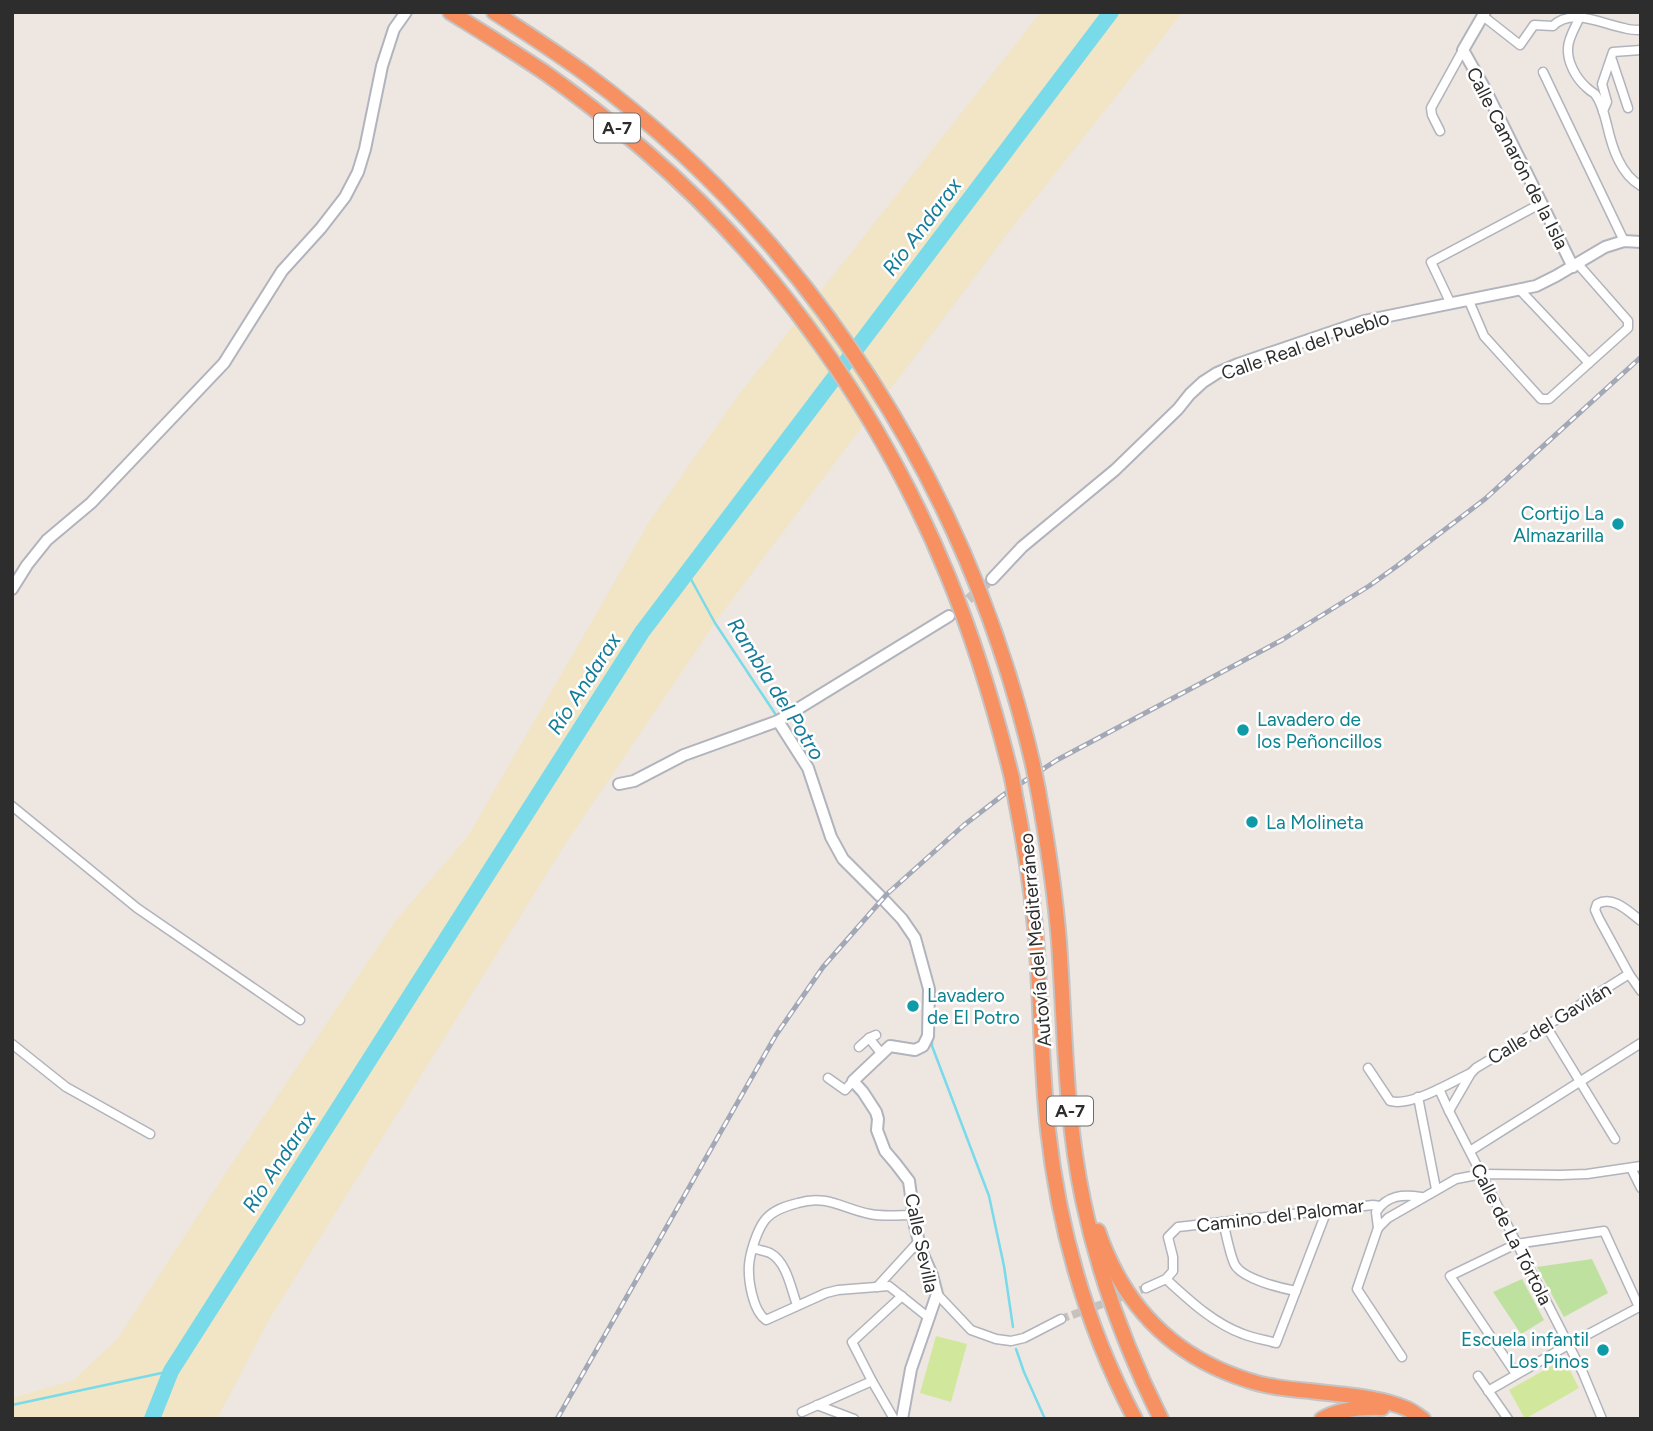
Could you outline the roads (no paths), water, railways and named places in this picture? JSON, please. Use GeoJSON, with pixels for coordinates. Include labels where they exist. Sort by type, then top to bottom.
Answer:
{"type":"FeatureCollection","features":[{"type":"Feature","properties":{"kind":"highway","name":"Autovía del Mediterráneo"},"geometry":{"type":"LineString","coordinates":[[450,12],[546,73],[635,143],[697,199],[796,311],[854,394],[903,479],[965,620],[992,700],[1012,778],[1035,925],[1045,1095],[1055,1180],[1089,1314],[1135,1419]]}},
{"type":"Feature","properties":{"kind":"highway","name":"Autovía del Mediterráneo"},"geometry":{"type":"LineString","coordinates":[[494,12],[586,73],[622,102],[698,170],[779,254],[837,328],[868,373],[919,458],[952,526],[988,612],[1018,703],[1038,790],[1056,915],[1071,1119],[1083,1200],[1107,1293],[1128,1348],[1161,1419]]}},
{"type":"Feature","properties":{"kind":"highway"},"geometry":{"type":"LineString","coordinates":[[1083,1200],[1095,1220],[1112,1265],[1136,1306],[1180,1348],[1210,1366],[1248,1381],[1369,1398],[1405,1408],[1422,1418]]}},
{"type":"Feature","properties":{"kind":"highway"},"geometry":{"type":"LineString","coordinates":[[1122,1394],[1127,1419]]}},
{"type":"Feature","properties":{"kind":"highway"},"geometry":{"type":"LineString","coordinates":[[1322,1419],[1344,1410],[1367,1407],[1390,1409],[1422,1418]]}},
{"type":"Feature","properties":{"kind":"street"},"geometry":{"type":"LineString","coordinates":[[12,589],[47,540],[91,503],[224,363],[282,271],[345,197],[358,172],[365,149],[382,66],[394,29],[405,12]]}},
{"type":"Feature","properties":{"kind":"street"},"geometry":{"type":"LineString","coordinates":[[1440,131],[1431,108],[1484,14],[1520,45],[1534,26],[1553,26],[1560,19],[1581,14],[1626,29],[1641,30]]}},
{"type":"Feature","properties":{"kind":"street"},"geometry":{"type":"LineString","coordinates":[[1581,14],[1568,47],[1570,63],[1604,111],[1612,146],[1625,170],[1641,186]]}},
{"type":"Feature","properties":{"kind":"street","name":"Calle Camarón de la Isla"},"geometry":{"type":"LineString","coordinates":[[1464,50],[1575,265]]}},
{"type":"Feature","properties":{"kind":"street"},"geometry":{"type":"LineString","coordinates":[[1604,111],[1606,102],[1602,84],[1614,52],[1641,50]]}},
{"type":"Feature","properties":{"kind":"street"},"geometry":{"type":"LineString","coordinates":[[1611,57],[1628,108]]}},
{"type":"Feature","properties":{"kind":"street"},"geometry":{"type":"LineString","coordinates":[[1542,72],[1624,241]]}},
{"type":"Feature","properties":{"kind":"street"},"geometry":{"type":"LineString","coordinates":[[1450,302],[1431,262],[1542,203]]}},
{"type":"Feature","properties":{"kind":"street","name":"Calle Real del Pueblo"},"geometry":{"type":"LineString","coordinates":[[992,579],[1021,547],[1115,470],[1190,394],[1217,373],[1364,321],[1536,286],[1605,247],[1624,241],[1641,242]]}},
{"type":"Feature","properties":{"kind":"street"},"geometry":{"type":"LineString","coordinates":[[1469,301],[1484,336],[1541,399],[1549,399],[1628,328],[1628,321],[1575,265]]}},
{"type":"Feature","properties":{"kind":"street"},"geometry":{"type":"LineString","coordinates":[[1519,289],[1589,363]]}},
{"type":"Feature","properties":{"kind":"street"},"geometry":{"type":"LineString","coordinates":[[619,784],[634,781],[684,755],[778,721],[949,616]]}},
{"type":"Feature","properties":{"kind":"street"},"geometry":{"type":"LineString","coordinates":[[778,721],[808,768],[831,837],[843,859],[902,919],[915,938],[929,989],[928,1036],[923,1046],[915,1049],[890,1046],[845,1090],[828,1078]]}},
{"type":"Feature","properties":{"kind":"street"},"geometry":{"type":"LineString","coordinates":[[12,806],[137,908],[300,1020]]}},
{"type":"Feature","properties":{"kind":"street"},"geometry":{"type":"LineString","coordinates":[[1641,921],[1608,900],[1597,904],[1595,910],[1641,991]]}},
{"type":"Feature","properties":{"kind":"street","name":"Calle del Gavilán"},"geometry":{"type":"LineString","coordinates":[[1368,1068],[1390,1101],[1397,1103],[1418,1097],[1471,1073],[1629,974]]}},
{"type":"Feature","properties":{"kind":"street"},"geometry":{"type":"LineString","coordinates":[[1546,1026],[1615,1139]]}},
{"type":"Feature","properties":{"kind":"street"},"geometry":{"type":"LineString","coordinates":[[859,1047],[873,1036],[881,1054]]}},
{"type":"Feature","properties":{"kind":"street"},"geometry":{"type":"LineString","coordinates":[[1470,1151],[1641,1043]]}},
{"type":"Feature","properties":{"kind":"street"},"geometry":{"type":"LineString","coordinates":[[12,1044],[66,1087],[150,1134]]}},
{"type":"Feature","properties":{"kind":"street","name":"Calle del Gavilán"},"geometry":{"type":"LineString","coordinates":[[1449,1111],[1471,1073]]}},
{"type":"Feature","properties":{"kind":"street","name":"Calle Sevilla"},"geometry":{"type":"LineString","coordinates":[[853,1081],[876,1112],[877,1130],[885,1152],[909,1181],[921,1250],[937,1294],[911,1369],[902,1419]]}},
{"type":"Feature","properties":{"kind":"street","name":"Calle de La Tórtola"},"geometry":{"type":"LineString","coordinates":[[1439,1088],[1583,1373],[1602,1419]]}},
{"type":"Feature","properties":{"kind":"street"},"geometry":{"type":"LineString","coordinates":[[1418,1097],[1436,1189]]}},
{"type":"Feature","properties":{"kind":"street"},"geometry":{"type":"LineString","coordinates":[[1378,1228],[1388,1218],[1421,1197],[1456,1179],[1482,1174],[1587,1174],[1641,1166]]}},
{"type":"Feature","properties":{"kind":"street"},"geometry":{"type":"LineString","coordinates":[[1631,1168],[1641,1188]]}},
{"type":"Feature","properties":{"kind":"street","name":"Camino del Palomar"},"geometry":{"type":"LineString","coordinates":[[1402,1357],[1357,1289],[1378,1228],[1376,1212],[1380,1206],[1403,1194],[1421,1197]]}},
{"type":"Feature","properties":{"kind":"street"},"geometry":{"type":"LineString","coordinates":[[914,1215],[871,1215],[816,1198],[771,1214],[757,1233],[749,1265],[755,1308],[766,1320],[826,1293],[889,1286],[929,1318]]}},
{"type":"Feature","properties":{"kind":"street","name":"Camino del Palomar"},"geometry":{"type":"LineString","coordinates":[[1166,1279],[1173,1271],[1168,1237],[1178,1227],[1380,1206]]}},
{"type":"Feature","properties":{"kind":"street"},"geometry":{"type":"LineString","coordinates":[[1146,1288],[1166,1279],[1214,1320],[1243,1334],[1276,1343],[1327,1210]]}},
{"type":"Feature","properties":{"kind":"street"},"geometry":{"type":"LineString","coordinates":[[1223,1222],[1235,1266],[1251,1278],[1296,1292]]}},
{"type":"Feature","properties":{"kind":"street"},"geometry":{"type":"LineString","coordinates":[[1488,1391],[1640,1306],[1604,1231],[1516,1244],[1450,1276],[1516,1374]]}},
{"type":"Feature","properties":{"kind":"street"},"geometry":{"type":"LineString","coordinates":[[877,1287],[919,1241]]}},
{"type":"Feature","properties":{"kind":"street"},"geometry":{"type":"LineString","coordinates":[[753,1248],[770,1253],[778,1259],[784,1268],[797,1305]]}},
{"type":"Feature","properties":{"kind":"street"},"geometry":{"type":"LineString","coordinates":[[937,1294],[971,1330],[996,1339],[1011,1341],[1024,1338],[1061,1319]]}},
{"type":"Feature","properties":{"kind":"street"},"geometry":{"type":"LineString","coordinates":[[894,1419],[852,1342],[902,1296]]}},
{"type":"Feature","properties":{"kind":"street"},"geometry":{"type":"LineString","coordinates":[[1478,1376],[1508,1419]]}},
{"type":"Feature","properties":{"kind":"street"},"geometry":{"type":"LineString","coordinates":[[802,1412],[872,1381]]}},
{"type":"Feature","properties":{"kind":"street"},"geometry":{"type":"LineString","coordinates":[[817,1405],[854,1419]]}},
{"type":"Feature","properties":{"kind":"waterway","name":"Río Andarax"},"geometry":{"type":"LineString","coordinates":[[152,1419],[171,1371],[642,632],[1111,12]]}},
{"type":"Feature","properties":{"kind":"waterway","name":"Rambla del Potro"},"geometry":{"type":"LineString","coordinates":[[687,572],[715,623],[778,718]]}},
{"type":"Feature","properties":{"kind":"waterway","name":"Rambla del Potro"},"geometry":{"type":"LineString","coordinates":[[932,1038],[932,1046],[989,1196],[1004,1266],[1013,1327]]}},
{"type":"Feature","properties":{"kind":"waterway","name":"Rambla del Potro"},"geometry":{"type":"LineString","coordinates":[[1016,1349],[1045,1419]]}},
{"type":"Feature","properties":{"kind":"waterway"},"geometry":{"type":"LineString","coordinates":[[12,1405],[171,1371]]}},
{"type":"Feature","properties":{"kind":"tunnel"},"geometry":{"type":"LineString","coordinates":[[957,609],[992,579]]}},
{"type":"Feature","properties":{"kind":"tunnel"},"geometry":{"type":"LineString","coordinates":[[1061,1319],[1146,1288]]}},
{"type":"Feature","properties":{"kind":"railway"},"geometry":{"type":"LineString","coordinates":[[557,1419],[776,1035],[823,967],[887,894],[964,825],[1003,795],[1057,760],[1282,640],[1369,586],[1485,499],[1641,357]]}},
{"type":"Feature","properties":{"kind":"place","name":"Cortijo La Almazarilla"},"geometry":{"type":"Point","coordinates":[1618,524]}},
{"type":"Feature","properties":{"kind":"place","name":"Lavadero de los Peñoncillos"},"geometry":{"type":"Point","coordinates":[1243,730]}},
{"type":"Feature","properties":{"kind":"place","name":"La Molineta"},"geometry":{"type":"Point","coordinates":[1252,822]}},
{"type":"Feature","properties":{"kind":"place","name":"Lavadero de El Potro"},"geometry":{"type":"Point","coordinates":[913,1006]}},
{"type":"Feature","properties":{"kind":"place","name":"Escuela infantil Los Pinos"},"geometry":{"type":"Point","coordinates":[1603,1350]}}]}
